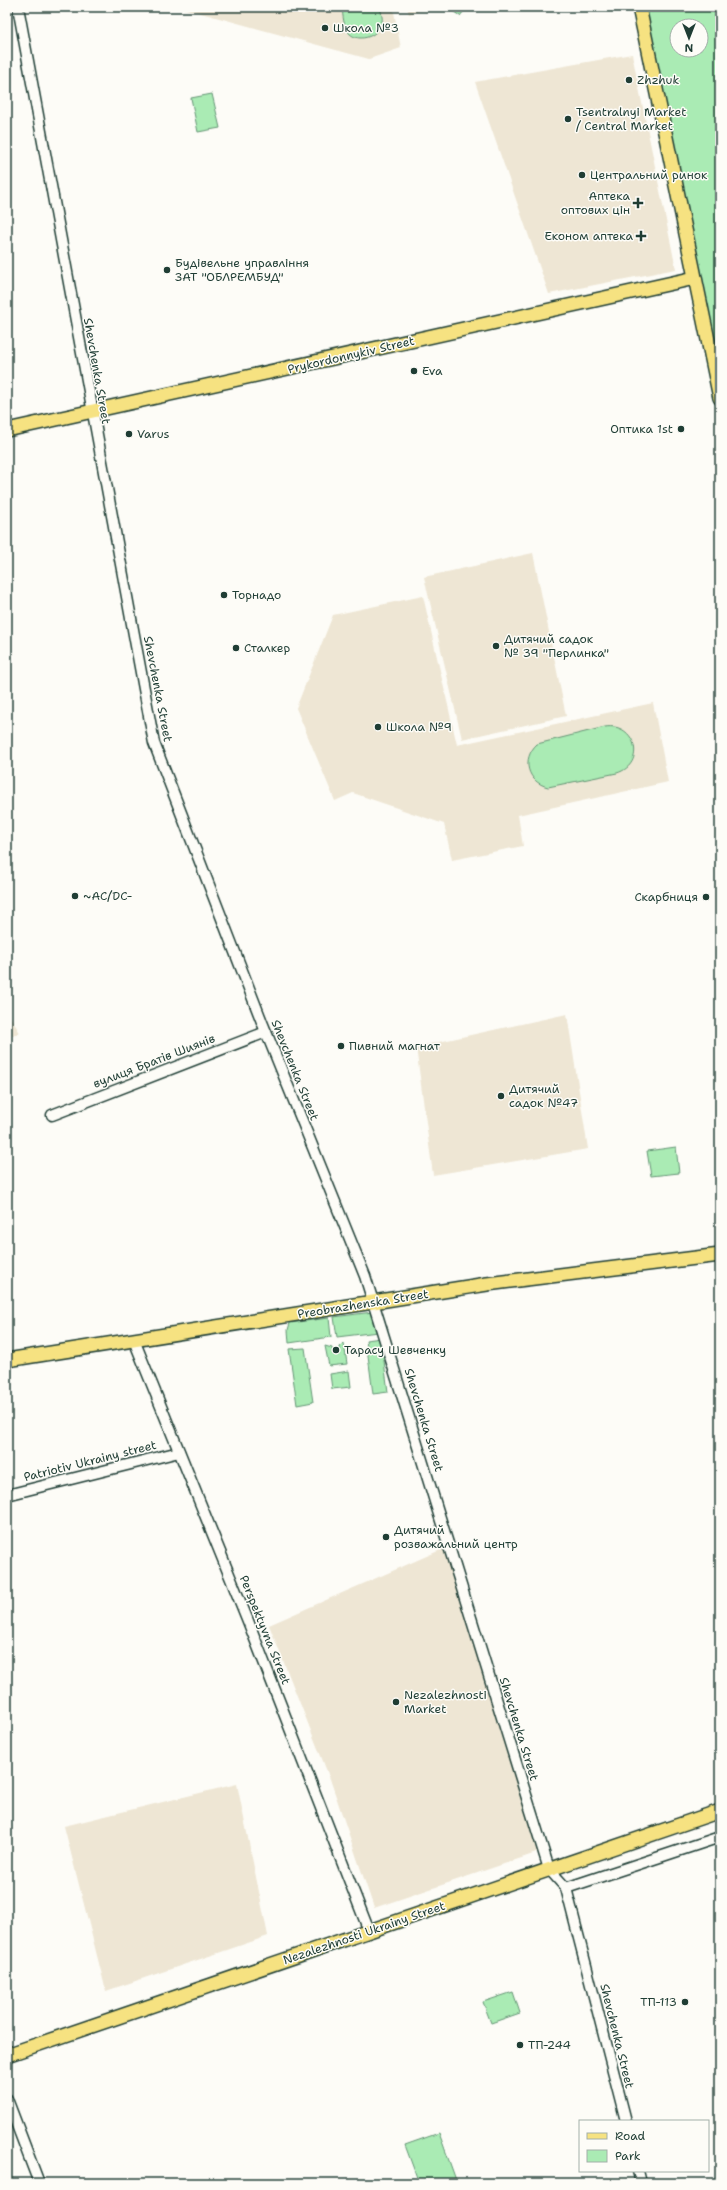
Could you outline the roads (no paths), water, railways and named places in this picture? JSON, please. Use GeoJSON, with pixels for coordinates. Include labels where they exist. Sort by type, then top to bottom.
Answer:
{"type":"FeatureCollection","features":[{"type":"Feature","properties":{"kind":"main road"},"geometry":{"type":"LineString","coordinates":[[639,7],[720,398]]}},
{"type":"Feature","properties":{"kind":"main road","name":"Prykordonnykiv Street"},"geometry":{"type":"LineString","coordinates":[[7,430],[695,278]]}},
{"type":"Feature","properties":{"kind":"main road","name":"Preobrazhenska Street"},"geometry":{"type":"LineString","coordinates":[[7,1360],[487,1284],[720,1255]]}},
{"type":"Feature","properties":{"kind":"main road","name":"Nezalezhnosti Ukrainy Street"},"geometry":{"type":"LineString","coordinates":[[7,2056],[720,1811]]}},
{"type":"Feature","properties":{"kind":"street","name":"Shevchenka Street"},"geometry":{"type":"LineString","coordinates":[[18,7],[154,743],[266,1032],[329,1185],[374,1302],[549,1869],[566,1888],[626,2120]]}},
{"type":"Feature","properties":{"kind":"street","name":"вулиця Братів Шиянів"},"geometry":{"type":"LineString","coordinates":[[52,1115],[266,1032]]}},
{"type":"Feature","properties":{"kind":"street","name":"Perspektyvna Street"},"geometry":{"type":"LineString","coordinates":[[134,1340],[248,1621],[369,1931]]}},
{"type":"Feature","properties":{"kind":"street","name":"Patriotiv Ukrainy street"},"geometry":{"type":"LineString","coordinates":[[7,1495],[179,1452]]}},
{"type":"Feature","properties":{"kind":"street"},"geometry":{"type":"LineString","coordinates":[[566,1888],[720,1837]]}},
{"type":"Feature","properties":{"kind":"street"},"geometry":{"type":"LineString","coordinates":[[7,2099],[39,2183]]}},
{"type":"Feature","properties":{"kind":"street"},"geometry":{"type":"LineString","coordinates":[[638,2172],[641,2183]]}},
{"type":"Feature","properties":{"kind":"place","name":"Школа №3"},"geometry":{"type":"Point","coordinates":[325,28]}},
{"type":"Feature","properties":{"kind":"place","name":"Zhzhuk"},"geometry":{"type":"Point","coordinates":[629,80]}},
{"type":"Feature","properties":{"kind":"place","name":"Tsentralnyi Market / Central Market"},"geometry":{"type":"Point","coordinates":[568,119]}},
{"type":"Feature","properties":{"kind":"place","name":"Центральний ринок"},"geometry":{"type":"Point","coordinates":[582,175]}},
{"type":"Feature","properties":{"kind":"place","name":"Аптека оптових цін"},"geometry":{"type":"Point","coordinates":[638,203]}},
{"type":"Feature","properties":{"kind":"place","name":"Економ аптека"},"geometry":{"type":"Point","coordinates":[641,236]}},
{"type":"Feature","properties":{"kind":"place","name":"Будівельне управління ЗАТ \"ОБЛРЕМБУД\""},"geometry":{"type":"Point","coordinates":[167,270]}},
{"type":"Feature","properties":{"kind":"place","name":"Eva"},"geometry":{"type":"Point","coordinates":[414,371]}},
{"type":"Feature","properties":{"kind":"place","name":"Оптика 1st"},"geometry":{"type":"Point","coordinates":[681,429]}},
{"type":"Feature","properties":{"kind":"place","name":"Varus"},"geometry":{"type":"Point","coordinates":[129,434]}},
{"type":"Feature","properties":{"kind":"place","name":"Торнадо"},"geometry":{"type":"Point","coordinates":[224,595]}},
{"type":"Feature","properties":{"kind":"place","name":"Дитячий садок № 39 \"Перлинка\""},"geometry":{"type":"Point","coordinates":[496,646]}},
{"type":"Feature","properties":{"kind":"place","name":"Сталкер"},"geometry":{"type":"Point","coordinates":[236,648]}},
{"type":"Feature","properties":{"kind":"place","name":"Школа №9"},"geometry":{"type":"Point","coordinates":[378,727]}},
{"type":"Feature","properties":{"kind":"place","name":"~AC/DC-"},"geometry":{"type":"Point","coordinates":[75,896]}},
{"type":"Feature","properties":{"kind":"place","name":"Скарбниця"},"geometry":{"type":"Point","coordinates":[706,897]}},
{"type":"Feature","properties":{"kind":"place","name":"Пивний магнат"},"geometry":{"type":"Point","coordinates":[341,1046]}},
{"type":"Feature","properties":{"kind":"place","name":"Дитячий садок №47"},"geometry":{"type":"Point","coordinates":[501,1096]}},
{"type":"Feature","properties":{"kind":"place","name":"Тарасу Шевченку"},"geometry":{"type":"Point","coordinates":[336,1350]}},
{"type":"Feature","properties":{"kind":"place","name":"Дитячий розважальний центр"},"geometry":{"type":"Point","coordinates":[386,1537]}},
{"type":"Feature","properties":{"kind":"place","name":"Nezalezhnosti Market"},"geometry":{"type":"Point","coordinates":[396,1702]}},
{"type":"Feature","properties":{"kind":"place","name":"ТП-113"},"geometry":{"type":"Point","coordinates":[685,2002]}},
{"type":"Feature","properties":{"kind":"place","name":"ТП-244"},"geometry":{"type":"Point","coordinates":[520,2045]}}]}
